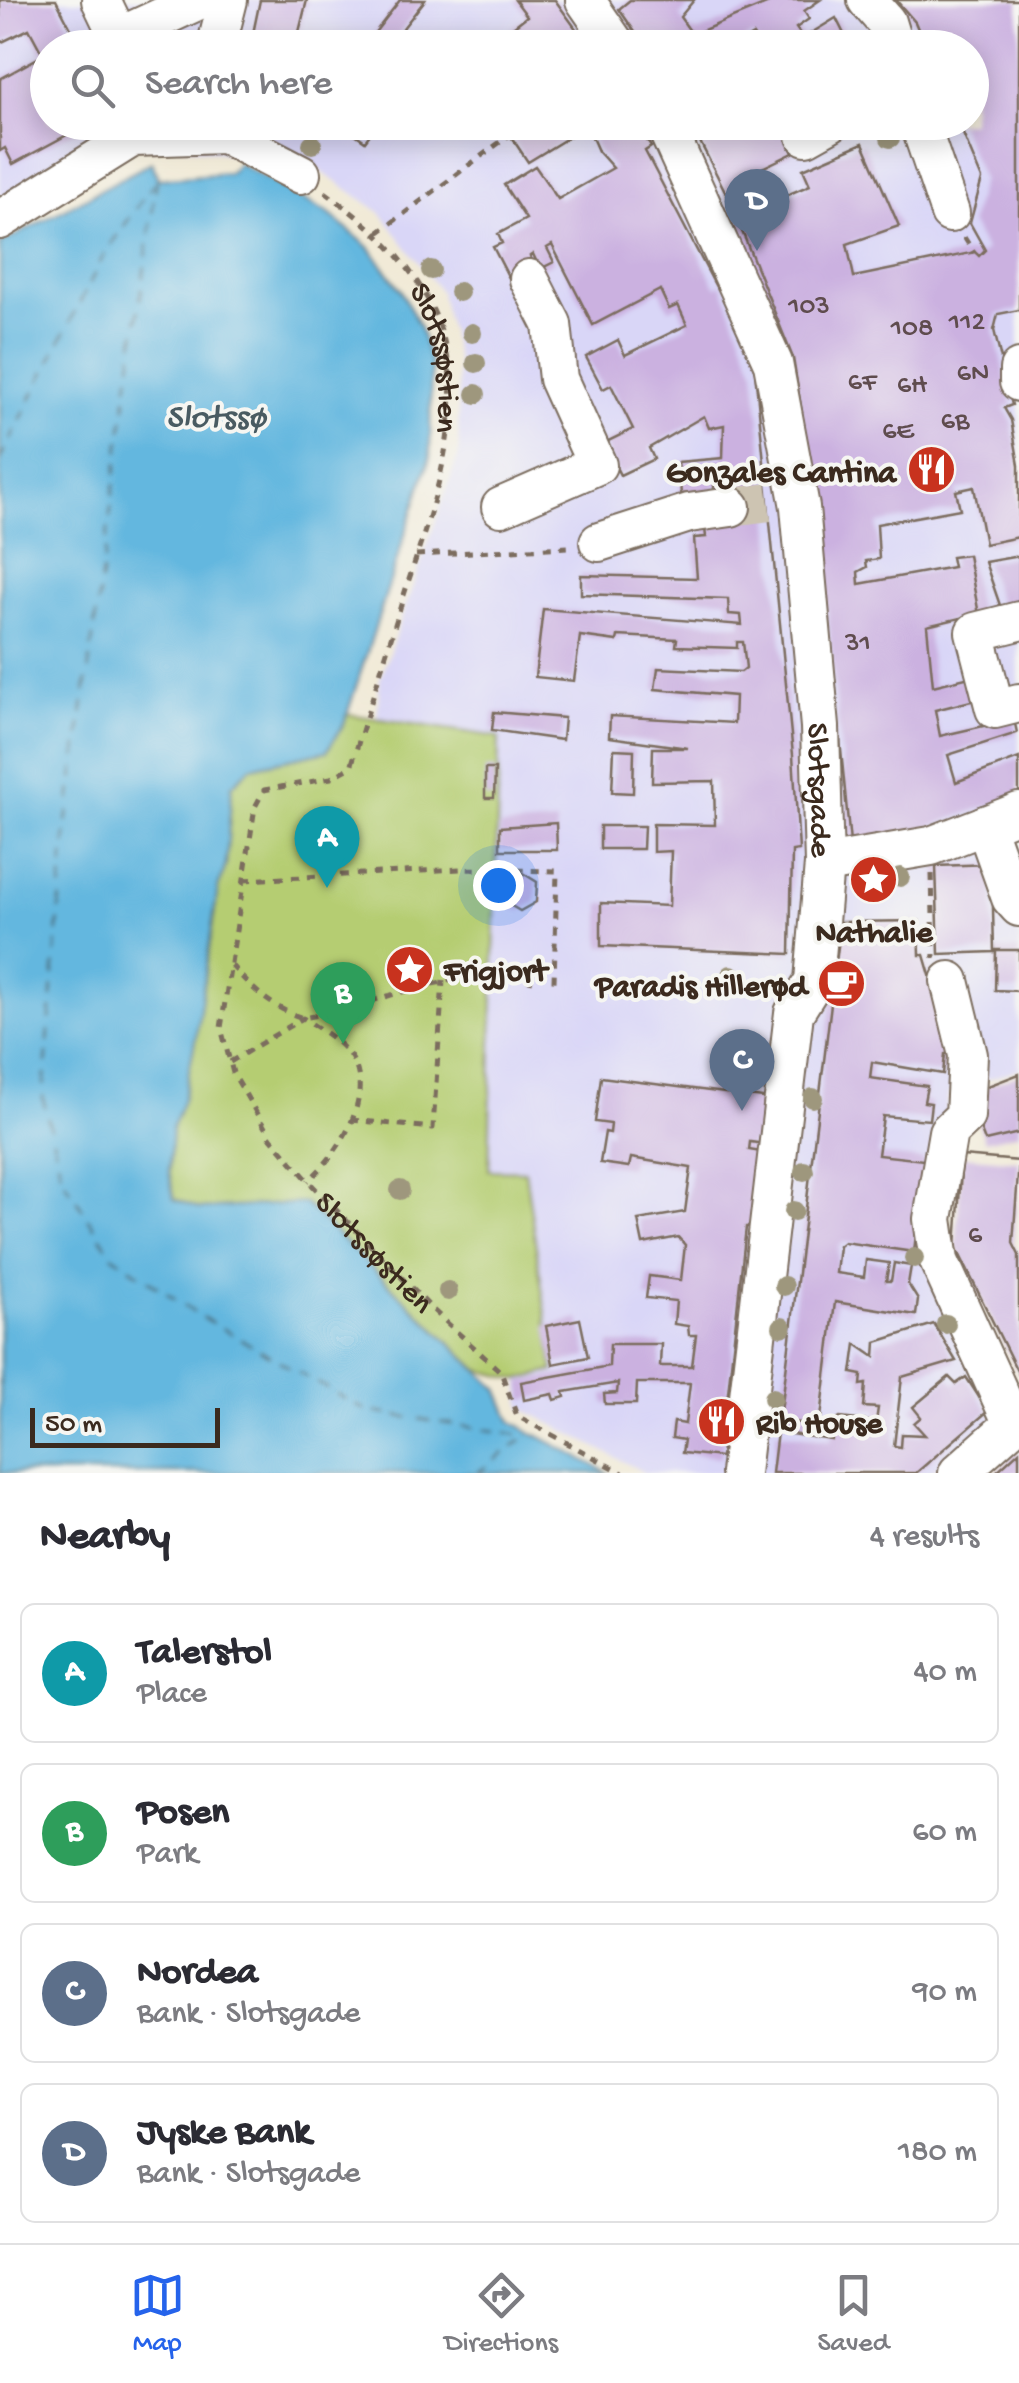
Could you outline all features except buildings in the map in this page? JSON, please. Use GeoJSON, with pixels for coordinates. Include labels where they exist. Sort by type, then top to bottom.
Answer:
{"type":"FeatureCollection","features":[{"type":"Feature","properties":{"kind":"street"},"geometry":{"type":"LineString","coordinates":[[101,0],[116,30]]}},
{"type":"Feature","properties":{"kind":"street"},"geometry":{"type":"LineString","coordinates":[[144,30],[200,0]]}},
{"type":"Feature","properties":{"kind":"street"},"geometry":{"type":"LineString","coordinates":[[220,30],[228,0]]}},
{"type":"Feature","properties":{"kind":"street"},"geometry":{"type":"LineString","coordinates":[[867,0],[888,30]]}},
{"type":"Feature","properties":{"kind":"street"},"geometry":{"type":"LineString","coordinates":[[590,1],[607,30]]}},
{"type":"Feature","properties":{"kind":"street"},"geometry":{"type":"LineString","coordinates":[[2,216],[128,140]]}},
{"type":"Feature","properties":{"kind":"street"},"geometry":{"type":"LineString","coordinates":[[236,140],[301,174]]}},
{"type":"Feature","properties":{"kind":"street","name":"Slotsgade"},"geometry":{"type":"LineString","coordinates":[[672,140],[773,363],[784,500],[820,727],[824,864],[814,981],[794,1013],[740,1473]]}},
{"type":"Feature","properties":{"kind":"street"},"geometry":{"type":"LineString","coordinates":[[926,140],[950,213]]}},
{"type":"Feature","properties":{"kind":"street"},"geometry":{"type":"LineString","coordinates":[[501,508],[596,465],[558,380],[552,324],[529,279]]}},
{"type":"Feature","properties":{"kind":"street"},"geometry":{"type":"LineString","coordinates":[[1019,369],[1019,382]]}},
{"type":"Feature","properties":{"kind":"street"},"geometry":{"type":"LineString","coordinates":[[599,542],[689,513],[731,507]]}},
{"type":"Feature","properties":{"kind":"street"},"geometry":{"type":"LineString","coordinates":[[1019,621],[975,632],[995,709],[1019,702]]}},
{"type":"Feature","properties":{"kind":"street"},"geometry":{"type":"LineString","coordinates":[[824,864],[931,846],[1002,819],[1011,898],[1019,907]]}},
{"type":"Feature","properties":{"kind":"street"},"geometry":{"type":"LineString","coordinates":[[941,967],[968,1055],[966,1116],[948,1132],[933,1220],[945,1276],[1016,1421],[958,1473]]}},
{"type":"Feature","properties":{"kind":"path"},"geometry":{"type":"LineString","coordinates":[[378,233],[503,140]]}},
{"type":"Feature","properties":{"kind":"path","name":"Slotssøstien"},"geometry":{"type":"LineString","coordinates":[[301,174],[378,233],[431,304],[445,346],[449,421],[444,457],[351,766],[330,778],[264,790],[254,807],[221,1028],[230,1062],[271,1138],[434,1310],[501,1372],[517,1416],[623,1473]]}},
{"type":"Feature","properties":{"kind":"path"},"geometry":{"type":"LineString","coordinates":[[416,555],[555,549],[599,542]]}},
{"type":"Feature","properties":{"kind":"path"},"geometry":{"type":"LineString","coordinates":[[931,846],[941,967]]}},
{"type":"Feature","properties":{"kind":"path"},"geometry":{"type":"LineString","coordinates":[[244,880],[461,869],[558,871],[554,982]]}},
{"type":"Feature","properties":{"kind":"path"},"geometry":{"type":"LineString","coordinates":[[232,965],[263,998],[282,1012],[302,1018],[347,1053],[356,1068],[351,1120],[332,1158],[308,1180]]}},
{"type":"Feature","properties":{"kind":"path"},"geometry":{"type":"LineString","coordinates":[[230,1062],[302,1018],[443,980],[511,976],[533,981]]}},
{"type":"Feature","properties":{"kind":"path"},"geometry":{"type":"LineString","coordinates":[[351,1120],[433,1128],[443,980]]}},
{"type":"Feature","properties":{"kind":"path"},"geometry":{"type":"LineString","coordinates":[[528,1436],[533,1424]]}},
{"type":"Feature","properties":{"kind":"shaded area"},"geometry":{"type":"Polygon","coordinates":[[[0,0],[1019,0],[1019,1069],[949,1092],[926,1256],[995,1421],[929,1473],[645,1473],[522,1408],[519,1380],[553,1371],[489,1170],[499,738],[377,719],[380,679],[459,455],[457,361],[440,291],[380,212],[315,167],[139,140],[989,140],[989,30],[30,30],[30,140],[107,140],[0,207],[0,0]]]}},
{"type":"Feature","properties":{"kind":"green space"},"geometry":{"type":"Polygon","coordinates":[[[347,714],[499,737],[489,1170],[525,1171],[554,1371],[519,1380],[479,1370],[304,1203],[200,1209],[174,1199],[169,1171],[172,1127],[183,1100],[218,888],[226,865],[232,785],[251,767],[327,751],[347,714]]]}},
{"type":"Feature","properties":{"kind":"water","name":"Slotssø"},"geometry":{"type":"Polygon","coordinates":[[[152,162],[158,179],[229,173],[238,163],[328,213],[369,247],[401,290],[420,328],[431,366],[430,457],[344,724],[327,751],[251,767],[232,785],[226,865],[218,888],[196,1036],[183,1100],[172,1127],[169,1171],[174,1199],[200,1209],[304,1203],[498,1389],[512,1422],[609,1473],[0,1473],[0,244],[152,162]]]}},
{"type":"Feature","properties":{"kind":"ferry route"},"geometry":{"type":"LineString","coordinates":[[157,179],[67,823],[43,1099],[62,1177],[112,1255],[200,1316],[367,1411],[528,1436]]}},
{"type":"Feature","properties":{"kind":"ferry route"},"geometry":{"type":"LineString","coordinates":[[0,460],[105,253],[154,183]]}},
{"type":"Feature","properties":{"kind":"ferry route"},"geometry":{"type":"LineString","coordinates":[[477,1473],[526,1437]]}},
{"type":"Feature","properties":{"kind":"tunnel"},"geometry":{"type":"LineString","coordinates":[[731,507],[769,502]]}},
{"type":"Feature","properties":{"kind":"place","name":"Jyske Bank"},"geometry":{"type":"Point","coordinates":[757,251]}},
{"type":"Feature","properties":{"kind":"place","name":"Gonzales Cantina"},"geometry":{"type":"Point","coordinates":[931,470]}},
{"type":"Feature","properties":{"kind":"place","name":"Nathalie"},"geometry":{"type":"Point","coordinates":[874,880]}},
{"type":"Feature","properties":{"kind":"place","name":"Talerstol"},"geometry":{"type":"Point","coordinates":[327,888]}},
{"type":"Feature","properties":{"kind":"place","name":"Frigjort"},"geometry":{"type":"Point","coordinates":[409,969]}},
{"type":"Feature","properties":{"kind":"place","name":"Paradis Hillerød"},"geometry":{"type":"Point","coordinates":[842,984]}},
{"type":"Feature","properties":{"kind":"place","name":"Posen"},"geometry":{"type":"Point","coordinates":[343,1044]}},
{"type":"Feature","properties":{"kind":"place","name":"Nordea"},"geometry":{"type":"Point","coordinates":[742,1111]}},
{"type":"Feature","properties":{"kind":"place","name":"Rib House"},"geometry":{"type":"Point","coordinates":[721,1421]}}]}
